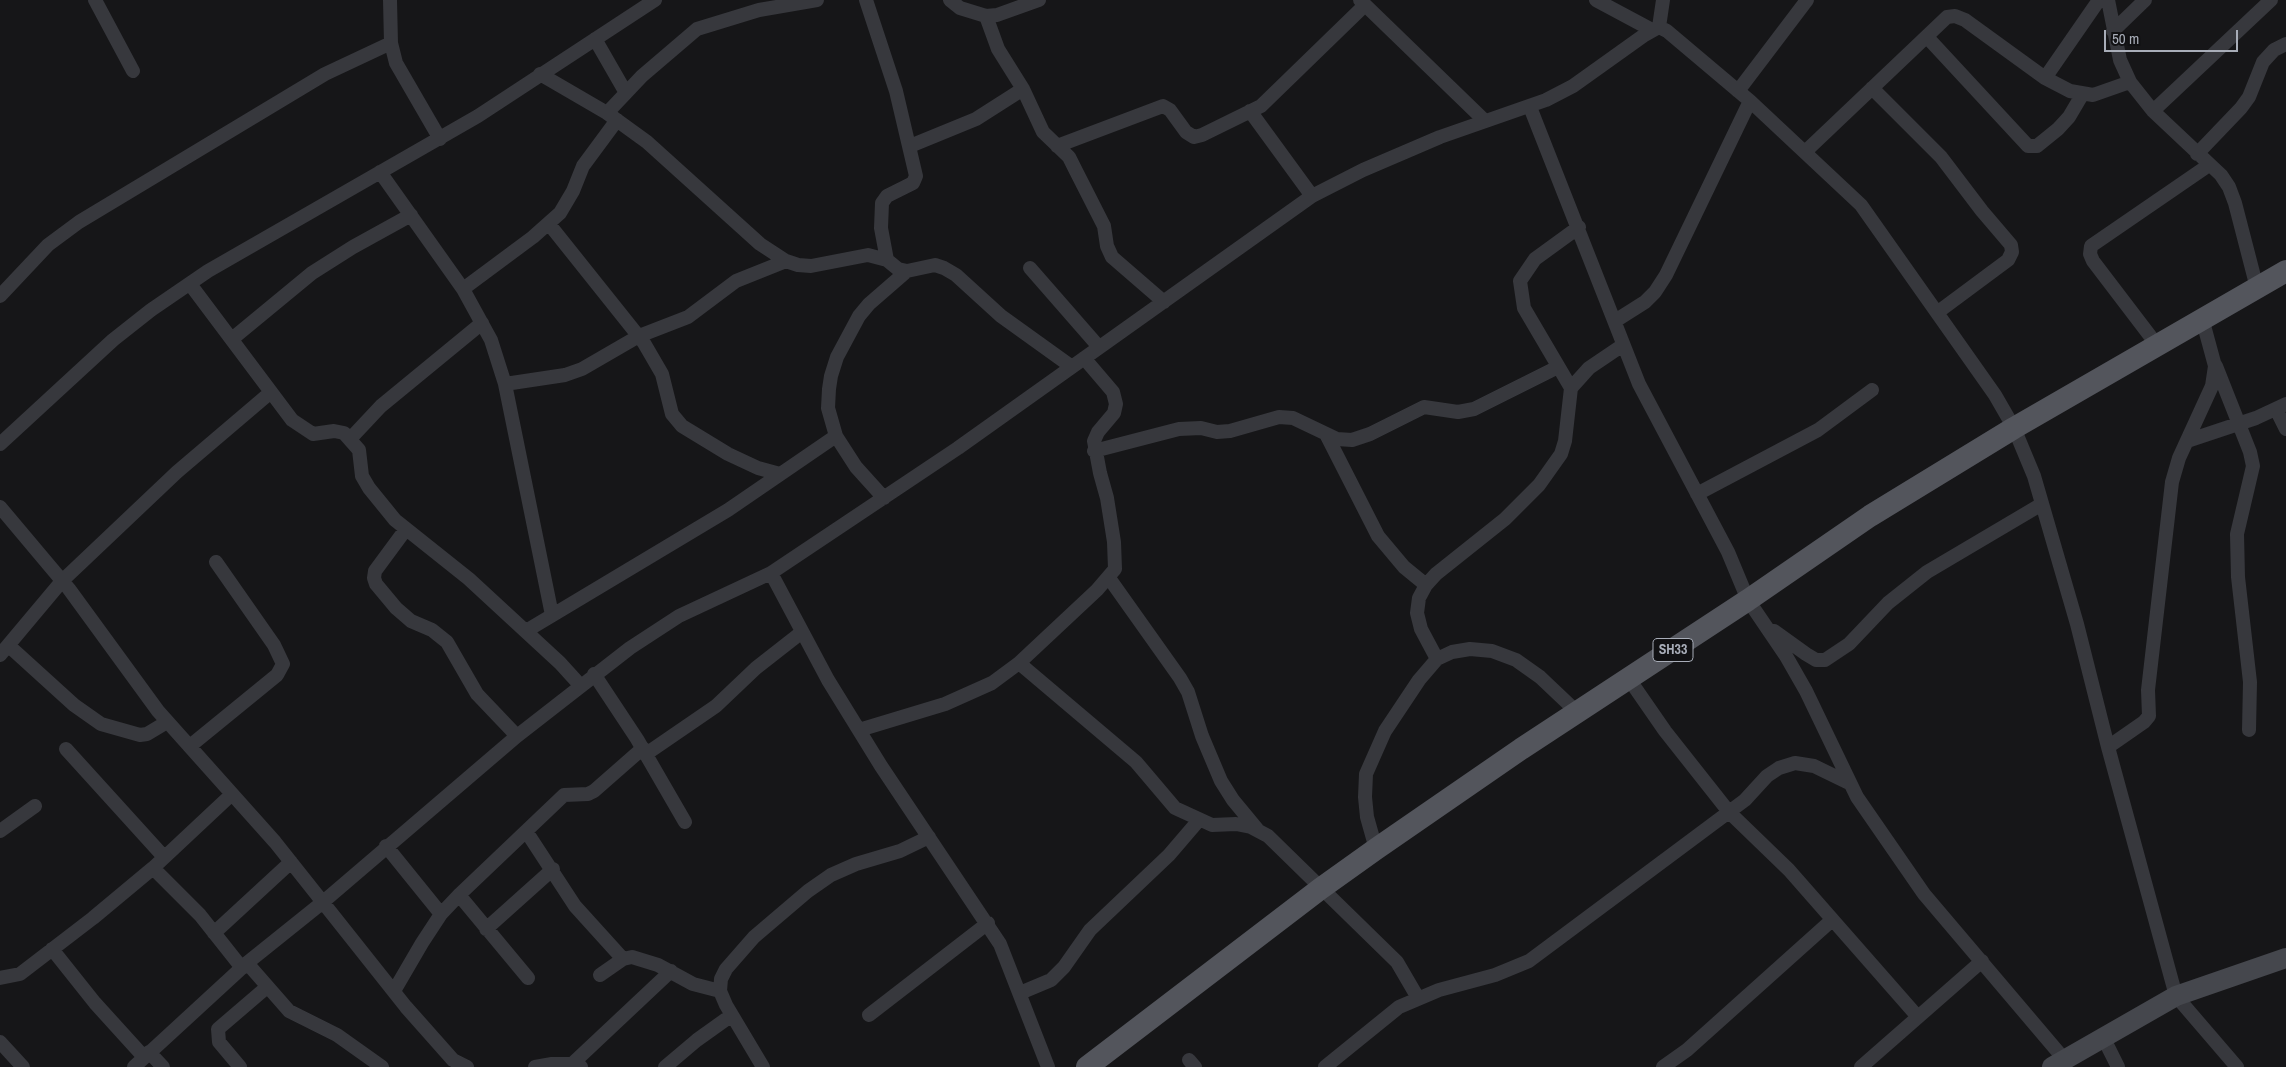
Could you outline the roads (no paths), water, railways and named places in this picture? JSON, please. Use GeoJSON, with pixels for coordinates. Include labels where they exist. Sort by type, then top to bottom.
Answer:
{"type":"FeatureCollection","features":[{"type":"Feature","properties":{"kind":"main road","name":"SH33"},"geometry":{"type":"LineString","coordinates":[[1087,1067],[1320,889],[1376,849],[1521,749],[1748,600],[1870,516],[2014,428],[2286,271]]}},
{"type":"Feature","properties":{"kind":"street"},"geometry":{"type":"LineString","coordinates":[[95,0],[133,71]]}},
{"type":"Feature","properties":{"kind":"street"},"geometry":{"type":"LineString","coordinates":[[390,0],[391,43],[396,63],[404,80],[440,139]]}},
{"type":"Feature","properties":{"kind":"street"},"geometry":{"type":"LineString","coordinates":[[0,444],[113,340],[190,284],[229,258],[478,116],[655,0]]}},
{"type":"Feature","properties":{"kind":"street"},"geometry":{"type":"LineString","coordinates":[[463,289],[549,224],[566,204],[583,166],[626,93],[677,44],[696,29],[759,10],[817,0]]}},
{"type":"Feature","properties":{"kind":"street"},"geometry":{"type":"LineString","coordinates":[[866,0],[886,58],[910,146],[916,176],[913,183],[887,196],[882,203],[881,228],[887,260]]}},
{"type":"Feature","properties":{"kind":"street"},"geometry":{"type":"LineString","coordinates":[[950,0],[960,8],[986,16],[997,15],[1039,0]]}},
{"type":"Feature","properties":{"kind":"street"},"geometry":{"type":"LineString","coordinates":[[1596,0],[1656,29],[1667,31],[1806,151],[1861,205],[1995,394],[2014,428],[2028,459],[2042,504],[2077,624],[2108,747],[2176,996],[2237,1067]]}},
{"type":"Feature","properties":{"kind":"street"},"geometry":{"type":"LineString","coordinates":[[142,1059],[245,965],[323,902],[386,846],[517,736],[594,674],[630,648],[679,616],[771,573],[884,498],[1312,196],[1407,151],[1485,121],[1530,107],[1574,86],[1656,29],[1663,0]]}},
{"type":"Feature","properties":{"kind":"street"},"geometry":{"type":"LineString","coordinates":[[1738,91],[1807,0]]}},
{"type":"Feature","properties":{"kind":"street"},"geometry":{"type":"LineString","coordinates":[[2045,78],[2099,0]]}},
{"type":"Feature","properties":{"kind":"street"},"geometry":{"type":"LineString","coordinates":[[2108,0],[2120,60],[2130,82],[2153,111],[2229,187],[2235,203],[2257,288]]}},
{"type":"Feature","properties":{"kind":"street"},"geometry":{"type":"LineString","coordinates":[[2113,30],[2145,0]]}},
{"type":"Feature","properties":{"kind":"street"},"geometry":{"type":"LineString","coordinates":[[2153,111],[2270,0]]}},
{"type":"Feature","properties":{"kind":"street"},"geometry":{"type":"LineString","coordinates":[[1057,146],[1163,106],[1170,110],[1186,132],[1194,137],[1261,106],[1278,91],[1363,2],[1485,121]]}},
{"type":"Feature","properties":{"kind":"street"},"geometry":{"type":"LineString","coordinates":[[986,16],[998,49],[1023,89],[1043,132],[1069,157],[1099,216],[1112,257],[1164,302]]}},
{"type":"Feature","properties":{"kind":"street"},"geometry":{"type":"LineString","coordinates":[[1806,151],[1947,17],[1955,16],[1965,20],[2045,78],[2070,91],[2082,95],[2093,95],[2130,82]]}},
{"type":"Feature","properties":{"kind":"street"},"geometry":{"type":"LineString","coordinates":[[1927,37],[2028,146],[2037,146],[2058,129],[2082,95]]}},
{"type":"Feature","properties":{"kind":"street"},"geometry":{"type":"LineString","coordinates":[[595,39],[626,93]]}},
{"type":"Feature","properties":{"kind":"street"},"geometry":{"type":"LineString","coordinates":[[0,296],[48,245],[79,222],[325,74],[391,43]]}},
{"type":"Feature","properties":{"kind":"street"},"geometry":{"type":"LineString","coordinates":[[2197,154],[2241,108],[2249,97],[2263,62],[2274,50],[2286,44]]}},
{"type":"Feature","properties":{"kind":"street"},"geometry":{"type":"LineString","coordinates":[[540,74],[612,116],[662,153],[760,244],[786,261],[798,266],[810,266],[868,255],[887,260],[898,269],[907,271],[935,265],[944,268],[956,275],[1001,316],[1072,366]]}},
{"type":"Feature","properties":{"kind":"street"},"geometry":{"type":"LineString","coordinates":[[1872,88],[1941,157],[1982,211],[2011,245],[2012,252],[2008,260],[1938,312]]}},
{"type":"Feature","properties":{"kind":"street"},"geometry":{"type":"LineString","coordinates":[[910,146],[976,119],[1023,89]]}},
{"type":"Feature","properties":{"kind":"street"},"geometry":{"type":"LineString","coordinates":[[1615,321],[1645,302],[1655,292],[1666,275],[1750,101]]}},
{"type":"Feature","properties":{"kind":"street"},"geometry":{"type":"LineString","coordinates":[[1530,107],[1579,227],[1639,384],[1728,552],[1748,600],[1796,671],[1834,746],[1849,783],[1912,878],[1982,961],[2058,1063],[2176,996],[2286,958]]}},
{"type":"Feature","properties":{"kind":"street"},"geometry":{"type":"LineString","coordinates":[[1250,111],[1312,196]]}},
{"type":"Feature","properties":{"kind":"street"},"geometry":{"type":"LineString","coordinates":[[2157,345],[2093,261],[2090,254],[2092,246],[2209,165]]}},
{"type":"Feature","properties":{"kind":"street"},"geometry":{"type":"LineString","coordinates":[[380,172],[463,289],[491,340],[505,384],[552,615]]}},
{"type":"Feature","properties":{"kind":"street"},"geometry":{"type":"LineString","coordinates":[[232,339],[312,273],[346,251],[411,215]]}},
{"type":"Feature","properties":{"kind":"street"},"geometry":{"type":"LineString","coordinates":[[549,224],[639,336],[662,374],[672,414],[682,426],[728,454],[758,468],[780,474]]}},
{"type":"Feature","properties":{"kind":"street"},"geometry":{"type":"LineString","coordinates":[[1571,388],[1524,308],[1520,281],[1535,259],[1579,227]]}},
{"type":"Feature","properties":{"kind":"street"},"geometry":{"type":"LineString","coordinates":[[505,384],[566,375],[582,369],[639,336],[688,317],[736,281],[786,261]]}},
{"type":"Feature","properties":{"kind":"street"},"geometry":{"type":"LineString","coordinates":[[1030,268],[1099,347]]}},
{"type":"Feature","properties":{"kind":"street"},"geometry":{"type":"LineString","coordinates":[[884,498],[856,467],[836,436],[828,408],[831,376],[838,357],[859,316],[869,304],[907,271]]}},
{"type":"Feature","properties":{"kind":"street"},"geometry":{"type":"LineString","coordinates":[[190,284],[292,420],[302,429],[313,434],[344,433],[359,450],[362,476],[369,488],[406,529],[457,568],[560,663],[580,685]]}},
{"type":"Feature","properties":{"kind":"street"},"geometry":{"type":"LineString","coordinates":[[2202,318],[2215,366],[2239,423],[2253,466],[2237,534],[2238,577],[2250,682],[2249,730]]}},
{"type":"Feature","properties":{"kind":"street"},"geometry":{"type":"LineString","coordinates":[[350,439],[381,406],[482,323]]}},
{"type":"Feature","properties":{"kind":"street"},"geometry":{"type":"LineString","coordinates":[[1437,660],[1421,629],[1417,613],[1419,598],[1426,585],[1436,574],[1505,519],[1539,485],[1553,467],[1565,441],[1571,388],[1589,368],[1623,345]]}},
{"type":"Feature","properties":{"kind":"street"},"geometry":{"type":"LineString","coordinates":[[859,730],[971,694],[992,683],[1018,663],[1109,578],[1115,569],[1114,542],[1107,498],[1094,451],[1094,441],[1098,432],[1114,413],[1116,404],[1114,392],[1084,358]]}},
{"type":"Feature","properties":{"kind":"street"},"geometry":{"type":"LineString","coordinates":[[2108,747],[2144,722],[2149,716],[2148,690],[2172,482],[2187,441],[2212,386],[2215,366]]}},
{"type":"Feature","properties":{"kind":"street"},"geometry":{"type":"LineString","coordinates":[[1094,451],[1179,429],[1201,428],[1217,432],[1230,431],[1279,417],[1293,418],[1337,439],[1352,440],[1370,434],[1424,407],[1458,412],[1474,408],[1558,367]]}},
{"type":"Feature","properties":{"kind":"street"},"geometry":{"type":"LineString","coordinates":[[1696,494],[1818,430],[1872,390]]}},
{"type":"Feature","properties":{"kind":"street"},"geometry":{"type":"LineString","coordinates":[[167,722],[147,734],[140,735],[101,724],[4,651],[62,581],[177,472],[272,392]]}},
{"type":"Feature","properties":{"kind":"street"},"geometry":{"type":"LineString","coordinates":[[2187,441],[2281,406],[2286,428]]}},
{"type":"Feature","properties":{"kind":"street"},"geometry":{"type":"LineString","coordinates":[[1326,434],[1378,536],[1404,568],[1426,585]]}},
{"type":"Feature","properties":{"kind":"street"},"geometry":{"type":"LineString","coordinates":[[526,631],[728,510],[836,436]]}},
{"type":"Feature","properties":{"kind":"street"},"geometry":{"type":"LineString","coordinates":[[1765,625],[1816,660],[1825,660],[1849,644],[1888,604],[1927,572],[2042,504]]}},
{"type":"Feature","properties":{"kind":"street"},"geometry":{"type":"LineString","coordinates":[[0,507],[62,581],[167,722],[291,862],[394,991],[447,1053],[454,1060],[467,1067]]}},
{"type":"Feature","properties":{"kind":"street"},"geometry":{"type":"LineString","coordinates":[[406,529],[375,571],[374,578],[376,584],[396,608],[411,621],[432,630],[447,642],[477,694],[517,736]]}},
{"type":"Feature","properties":{"kind":"street"},"geometry":{"type":"LineString","coordinates":[[190,746],[277,675],[283,664],[274,645],[216,562]]}},
{"type":"Feature","properties":{"kind":"street"},"geometry":{"type":"LineString","coordinates":[[771,573],[802,632],[859,730],[988,923],[1000,944],[1048,1067]]}},
{"type":"Feature","properties":{"kind":"street"},"geometry":{"type":"LineString","coordinates":[[1109,578],[1180,678],[1188,692],[1202,736],[1221,781],[1233,800],[1259,831]]}},
{"type":"Feature","properties":{"kind":"street"},"geometry":{"type":"LineString","coordinates":[[394,991],[422,943],[442,914],[459,895],[564,796],[588,794],[594,791],[644,751],[716,706],[756,668],[802,632]]}},
{"type":"Feature","properties":{"kind":"street"},"geometry":{"type":"LineString","coordinates":[[1376,849],[1367,817],[1365,797],[1366,774],[1385,731],[1419,680],[1437,660],[1452,652],[1470,650],[1492,651],[1516,660],[1540,677],[1578,713]]}},
{"type":"Feature","properties":{"kind":"street"},"geometry":{"type":"LineString","coordinates":[[1018,663],[1136,762],[1175,808],[1212,825],[1236,824],[1251,827],[1283,849],[1320,889],[1396,962],[1418,998]]}},
{"type":"Feature","properties":{"kind":"street"},"geometry":{"type":"LineString","coordinates":[[594,674],[644,751],[685,822]]}},
{"type":"Feature","properties":{"kind":"street"},"geometry":{"type":"LineString","coordinates":[[1629,679],[1665,732],[1729,812],[1789,870],[1918,1017]]}},
{"type":"Feature","properties":{"kind":"street"},"geometry":{"type":"LineString","coordinates":[[66,749],[164,858]]}},
{"type":"Feature","properties":{"kind":"street"},"geometry":{"type":"LineString","coordinates":[[1325,1067],[1388,1015],[1418,998],[1472,979],[1495,975],[1529,961],[1641,875],[1745,800],[1768,776],[1779,768],[1795,763],[1814,766],[1849,783]]}},
{"type":"Feature","properties":{"kind":"street"},"geometry":{"type":"LineString","coordinates":[[0,978],[20,974],[52,950],[153,868],[232,794]]}},
{"type":"Feature","properties":{"kind":"street"},"geometry":{"type":"LineString","coordinates":[[0,831],[36,806]]}},
{"type":"Feature","properties":{"kind":"street"},"geometry":{"type":"LineString","coordinates":[[1020,993],[1051,980],[1064,967],[1090,930],[1169,855],[1200,820]]}},
{"type":"Feature","properties":{"kind":"street"},"geometry":{"type":"LineString","coordinates":[[526,831],[553,869],[575,906],[623,959]]}},
{"type":"Feature","properties":{"kind":"street"},"geometry":{"type":"LineString","coordinates":[[763,1067],[720,991],[721,979],[726,969],[754,937],[808,890],[844,868],[900,851],[929,837]]}},
{"type":"Feature","properties":{"kind":"street"},"geometry":{"type":"LineString","coordinates":[[386,846],[442,914]]}},
{"type":"Feature","properties":{"kind":"street"},"geometry":{"type":"LineString","coordinates":[[214,933],[291,862]]}},
{"type":"Feature","properties":{"kind":"street"},"geometry":{"type":"LineString","coordinates":[[153,868],[290,1011],[337,1035],[382,1067]]}},
{"type":"Feature","properties":{"kind":"street"},"geometry":{"type":"LineString","coordinates":[[486,929],[553,869]]}},
{"type":"Feature","properties":{"kind":"street"},"geometry":{"type":"LineString","coordinates":[[459,895],[528,978]]}},
{"type":"Feature","properties":{"kind":"street"},"geometry":{"type":"LineString","coordinates":[[1663,1067],[1687,1050],[1832,920]]}},
{"type":"Feature","properties":{"kind":"street"},"geometry":{"type":"LineString","coordinates":[[869,1015],[988,923]]}},
{"type":"Feature","properties":{"kind":"street"},"geometry":{"type":"LineString","coordinates":[[52,950],[142,1059],[163,1067]]}},
{"type":"Feature","properties":{"kind":"street"},"geometry":{"type":"LineString","coordinates":[[600,975],[623,959],[632,957],[671,971],[693,984],[720,991]]}},
{"type":"Feature","properties":{"kind":"street"},"geometry":{"type":"LineString","coordinates":[[1862,1067],[1982,961]]}},
{"type":"Feature","properties":{"kind":"street"},"geometry":{"type":"LineString","coordinates":[[535,1067],[552,1064],[577,1066],[671,971]]}},
{"type":"Feature","properties":{"kind":"street"},"geometry":{"type":"LineString","coordinates":[[240,1067],[219,1042],[218,1029],[267,987]]}},
{"type":"Feature","properties":{"kind":"street"},"geometry":{"type":"LineString","coordinates":[[665,1067],[697,1040],[732,1015]]}},
{"type":"Feature","properties":{"kind":"street"},"geometry":{"type":"LineString","coordinates":[[2104,1037],[2118,1067]]}},
{"type":"Feature","properties":{"kind":"street"},"geometry":{"type":"LineString","coordinates":[[0,1042],[23,1067]]}}]}
